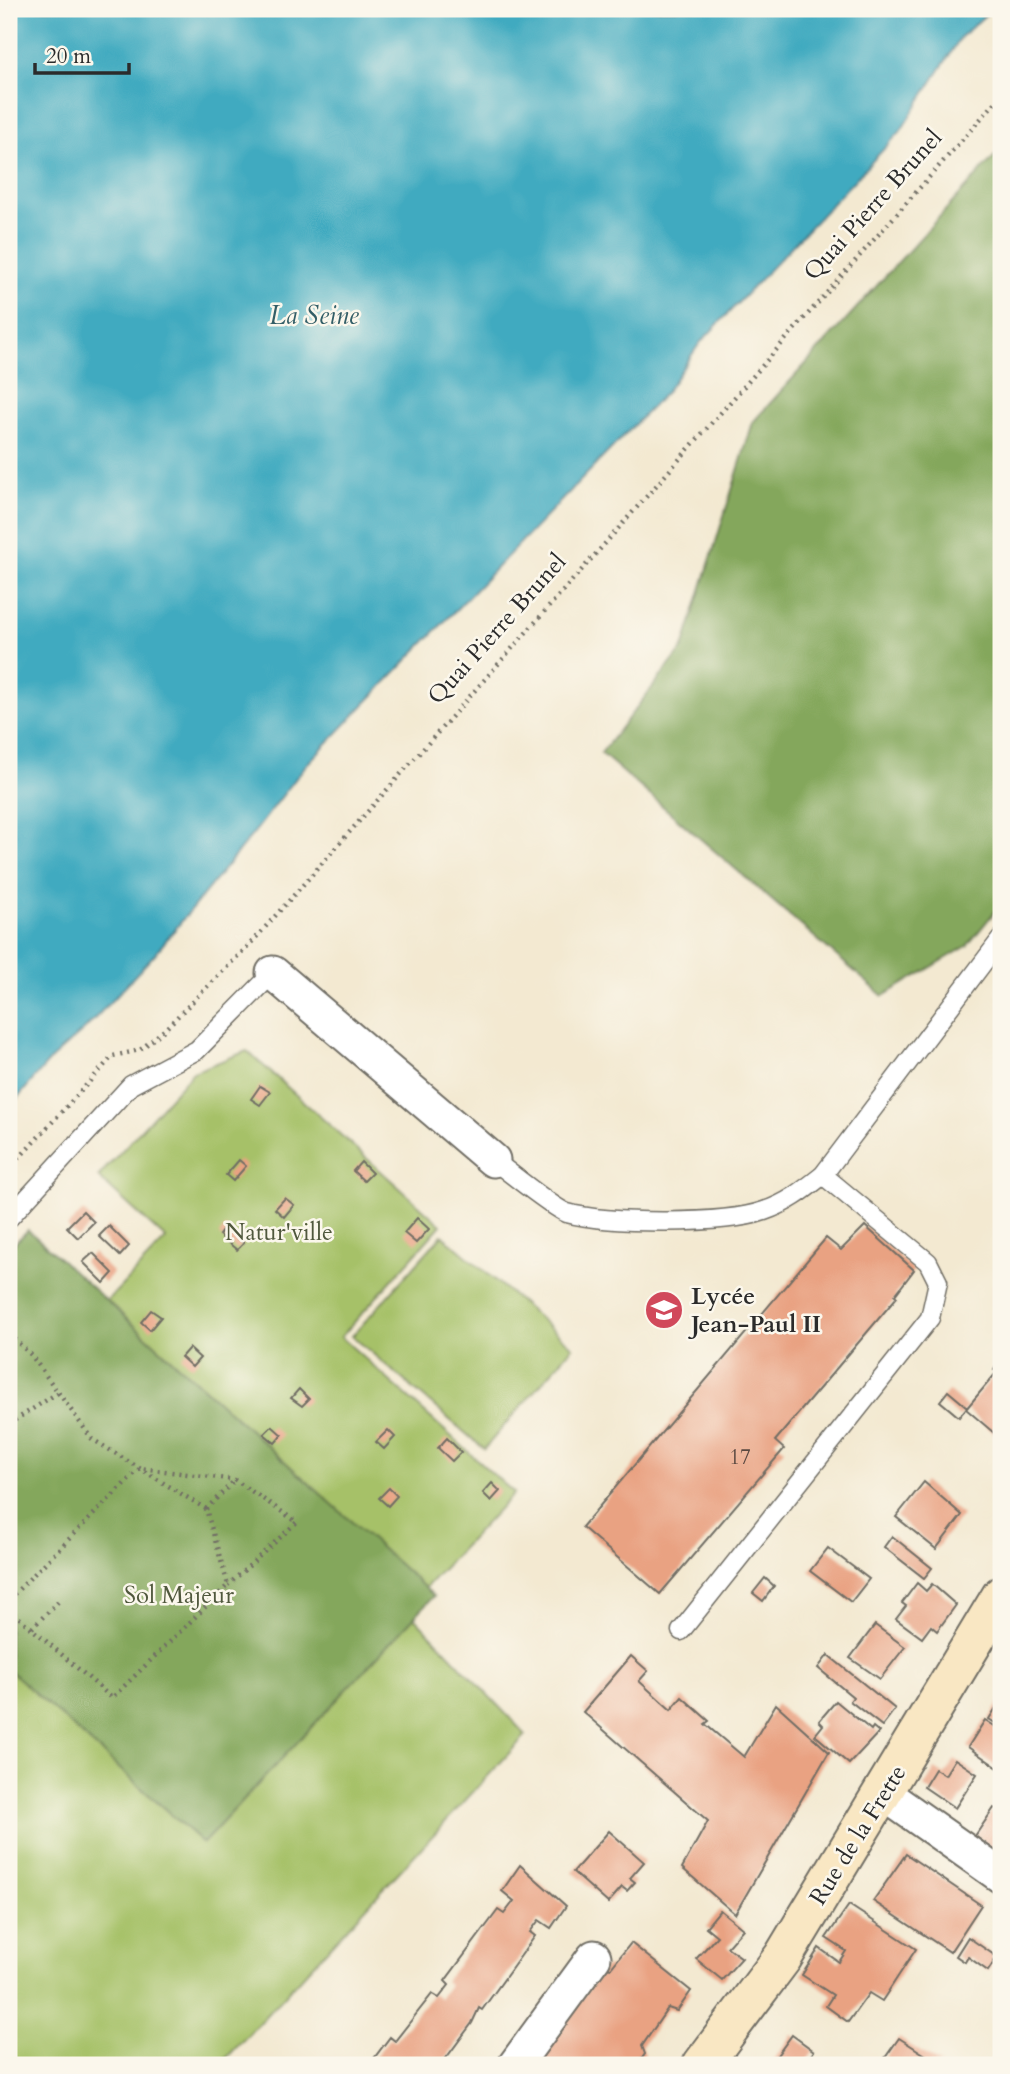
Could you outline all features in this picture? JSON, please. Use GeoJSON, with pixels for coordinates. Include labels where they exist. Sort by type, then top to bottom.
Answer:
{"type":"FeatureCollection","features":[{"type":"Feature","properties":{"kind":"street"},"geometry":{"type":"LineString","coordinates":[[273,973],[493,1160]]}},
{"type":"Feature","properties":{"kind":"street","name":"Rue de la Frette"},"geometry":{"type":"LineString","coordinates":[[702,2065],[783,1957],[1001,1596]]}},
{"type":"Feature","properties":{"kind":"street","name":"Rue de la Frette"},"geometry":{"type":"LineString","coordinates":[[883,1793],[1001,1876]]}},
{"type":"Feature","properties":{"kind":"street"},"geometry":{"type":"LineString","coordinates":[[515,2065],[594,1957]]}},
{"type":"Feature","properties":{"kind":"lane"},"geometry":{"type":"LineString","coordinates":[[493,1160],[565,1212],[610,1219],[715,1220],[763,1212],[794,1198],[823,1175],[1001,939]]}},
{"type":"Feature","properties":{"kind":"lane"},"geometry":{"type":"LineString","coordinates":[[9,1218],[131,1085],[197,1050],[273,973]]}},
{"type":"Feature","properties":{"kind":"lane"},"geometry":{"type":"LineString","coordinates":[[681,1631],[930,1318],[938,1282],[928,1262],[823,1175]]}},
{"type":"Feature","properties":{"kind":"path","name":"Quai Pierre Brunel"},"geometry":{"type":"LineString","coordinates":[[9,1169],[113,1056],[140,1050],[164,1030],[254,940],[1001,96]]}},
{"type":"Feature","properties":{"kind":"path"},"geometry":{"type":"LineString","coordinates":[[9,1334],[60,1392],[92,1439],[206,1509],[228,1585]]}},
{"type":"Feature","properties":{"kind":"path"},"geometry":{"type":"LineString","coordinates":[[9,1424],[60,1392]]}},
{"type":"Feature","properties":{"kind":"path"},"geometry":{"type":"LineString","coordinates":[[9,1609],[111,1698],[297,1522],[235,1480],[140,1468]]}},
{"type":"Feature","properties":{"kind":"path"},"geometry":{"type":"LineString","coordinates":[[9,1599],[140,1468]]}},
{"type":"Feature","properties":{"kind":"path"},"geometry":{"type":"LineString","coordinates":[[206,1509],[235,1480]]}},
{"type":"Feature","properties":{"kind":"path"},"geometry":{"type":"LineString","coordinates":[[32,1629],[58,1602]]}},
{"type":"Feature","properties":{"kind":"green space"},"geometry":{"type":"Polygon","coordinates":[[[1001,149],[1001,904],[967,946],[883,996],[601,753],[683,648],[753,422],[1001,149]]]}},
{"type":"Feature","properties":{"kind":"green space","name":"Natur'ville"},"geometry":{"type":"Polygon","coordinates":[[[247,1051],[441,1225],[341,1337],[514,1493],[425,1588],[107,1301],[166,1239],[98,1177],[193,1072],[247,1051]]]}},
{"type":"Feature","properties":{"kind":"green space","name":"Sol Majeur"},"geometry":{"type":"Polygon","coordinates":[[[28,1230],[434,1596],[203,1843],[9,1670],[9,1249],[28,1230]]]}},
{"type":"Feature","properties":{"kind":"green space"},"geometry":{"type":"Polygon","coordinates":[[[442,1235],[573,1347],[484,1449],[352,1336],[442,1235]]]}},
{"type":"Feature","properties":{"kind":"green space"},"geometry":{"type":"Polygon","coordinates":[[[414,1617],[526,1735],[220,2065],[9,2065],[9,1670],[203,1843],[414,1617]]]}},
{"type":"Feature","properties":{"kind":"water","name":"La Seine"},"geometry":{"type":"Polygon","coordinates":[[[9,9],[992,9],[961,37],[900,132],[700,343],[666,392],[306,765],[154,955],[86,1028],[51,1059],[9,1108],[9,9]]]}},
{"type":"Feature","properties":{"kind":"building"},"geometry":{"type":"Polygon","coordinates":[[[260,1086],[270,1092],[260,1105],[251,1099],[260,1086]]]}},
{"type":"Feature","properties":{"kind":"building"},"geometry":{"type":"Polygon","coordinates":[[[239,1160],[246,1166],[233,1181],[226,1175],[239,1160]]]}},
{"type":"Feature","properties":{"kind":"building"},"geometry":{"type":"Polygon","coordinates":[[[361,1162],[372,1173],[364,1181],[353,1171],[361,1162]]]}},
{"type":"Feature","properties":{"kind":"building"},"geometry":{"type":"Polygon","coordinates":[[[285,1198],[294,1205],[284,1217],[275,1209],[285,1198]]]}},
{"type":"Feature","properties":{"kind":"building"},"geometry":{"type":"Polygon","coordinates":[[[83,1211],[94,1222],[78,1238],[67,1227],[83,1211]]]}},
{"type":"Feature","properties":{"kind":"building"},"geometry":{"type":"Polygon","coordinates":[[[417,1218],[429,1229],[416,1243],[404,1233],[417,1218]]]}},
{"type":"Feature","properties":{"kind":"building"},"geometry":{"type":"Polygon","coordinates":[[[109,1226],[129,1246],[120,1256],[99,1236],[109,1226]]]}},
{"type":"Feature","properties":{"kind":"building"},"geometry":{"type":"Polygon","coordinates":[[[865,1226],[914,1270],[895,1295],[897,1297],[775,1441],[784,1449],[660,1594],[582,1527],[826,1238],[841,1250],[865,1226]]]}},
{"type":"Feature","properties":{"kind":"building"},"geometry":{"type":"Polygon","coordinates":[[[225,1227],[244,1243],[237,1250],[219,1235],[225,1227]]]}},
{"type":"Feature","properties":{"kind":"building"},"geometry":{"type":"Polygon","coordinates":[[[93,1253],[113,1273],[104,1283],[83,1262],[93,1253]]]}},
{"type":"Feature","properties":{"kind":"building"},"geometry":{"type":"Polygon","coordinates":[[[151,1310],[161,1317],[150,1330],[141,1322],[151,1310]]]}},
{"type":"Feature","properties":{"kind":"building"},"geometry":{"type":"Polygon","coordinates":[[[189,1348],[200,1358],[192,1367],[181,1357],[189,1348]]]}},
{"type":"Feature","properties":{"kind":"building"},"geometry":{"type":"Polygon","coordinates":[[[1001,1358],[1001,1439],[966,1409],[997,1372],[994,1370],[1001,1358]]]}},
{"type":"Feature","properties":{"kind":"building"},"geometry":{"type":"Polygon","coordinates":[[[299,1389],[309,1399],[302,1406],[291,1398],[299,1389]]]}},
{"type":"Feature","properties":{"kind":"building"},"geometry":{"type":"Polygon","coordinates":[[[948,1391],[967,1407],[959,1417],[940,1401],[948,1391]]]}},
{"type":"Feature","properties":{"kind":"building"},"geometry":{"type":"Polygon","coordinates":[[[272,1426],[282,1435],[275,1443],[264,1434],[272,1426]]]}},
{"type":"Feature","properties":{"kind":"building"},"geometry":{"type":"Polygon","coordinates":[[[388,1430],[395,1437],[384,1449],[376,1442],[388,1430]]]}},
{"type":"Feature","properties":{"kind":"building"},"geometry":{"type":"Polygon","coordinates":[[[447,1438],[461,1452],[452,1461],[438,1448],[447,1438]]]}},
{"type":"Feature","properties":{"kind":"building"},"geometry":{"type":"Polygon","coordinates":[[[924,1482],[962,1515],[936,1549],[896,1517],[924,1482]]]}},
{"type":"Feature","properties":{"kind":"building"},"geometry":{"type":"Polygon","coordinates":[[[492,1483],[500,1491],[491,1501],[483,1493],[492,1483]]]}},
{"type":"Feature","properties":{"kind":"building"},"geometry":{"type":"Polygon","coordinates":[[[389,1488],[397,1496],[388,1506],[379,1498],[389,1488]]]}},
{"type":"Feature","properties":{"kind":"building"},"geometry":{"type":"Polygon","coordinates":[[[892,1536],[932,1568],[924,1578],[884,1547],[892,1536]]]}},
{"type":"Feature","properties":{"kind":"building"},"geometry":{"type":"Polygon","coordinates":[[[828,1548],[869,1579],[851,1602],[810,1571],[828,1548]]]}},
{"type":"Feature","properties":{"kind":"building"},"geometry":{"type":"Polygon","coordinates":[[[765,1578],[774,1586],[763,1601],[753,1593],[765,1578]]]}},
{"type":"Feature","properties":{"kind":"building"},"geometry":{"type":"Polygon","coordinates":[[[917,1583],[926,1591],[932,1584],[956,1605],[937,1631],[931,1626],[922,1638],[896,1619],[906,1606],[902,1603],[917,1583]]]}},
{"type":"Feature","properties":{"kind":"building"},"geometry":{"type":"Polygon","coordinates":[[[875,1625],[905,1647],[880,1679],[850,1658],[875,1625]]]}},
{"type":"Feature","properties":{"kind":"building"},"geometry":{"type":"Polygon","coordinates":[[[828,1655],[895,1709],[882,1726],[850,1701],[853,1697],[818,1668],[828,1655]]]}},
{"type":"Feature","properties":{"kind":"building"},"geometry":{"type":"Polygon","coordinates":[[[631,1656],[648,1671],[639,1681],[671,1710],[682,1697],[709,1721],[705,1724],[744,1757],[776,1704],[829,1752],[735,1914],[682,1868],[708,1821],[583,1712],[631,1656]]]}},
{"type":"Feature","properties":{"kind":"building"},"geometry":{"type":"Polygon","coordinates":[[[1001,1700],[1001,1727],[989,1719],[1001,1700]]]}},
{"type":"Feature","properties":{"kind":"building"},"geometry":{"type":"Polygon","coordinates":[[[836,1701],[871,1730],[873,1727],[879,1732],[849,1764],[815,1735],[823,1725],[819,1721],[836,1701]]]}},
{"type":"Feature","properties":{"kind":"building"},"geometry":{"type":"Polygon","coordinates":[[[985,1720],[1001,1730],[1001,1770],[968,1747],[985,1720]]]}},
{"type":"Feature","properties":{"kind":"building"},"geometry":{"type":"Polygon","coordinates":[[[955,1759],[977,1774],[955,1808],[924,1787],[935,1769],[945,1775],[955,1759]]]}},
{"type":"Feature","properties":{"kind":"building"},"geometry":{"type":"Polygon","coordinates":[[[994,1808],[1001,1812],[1000,1854],[975,1836],[994,1808]]]}},
{"type":"Feature","properties":{"kind":"building"},"geometry":{"type":"Polygon","coordinates":[[[609,1831],[644,1862],[630,1878],[635,1882],[627,1891],[622,1887],[608,1903],[573,1872],[609,1831]]]}},
{"type":"Feature","properties":{"kind":"building"},"geometry":{"type":"Polygon","coordinates":[[[906,1854],[981,1905],[950,1952],[873,1901],[906,1854]]]}},
{"type":"Feature","properties":{"kind":"building"},"geometry":{"type":"Polygon","coordinates":[[[520,1865],[566,1906],[551,1928],[539,1920],[530,1932],[535,1936],[482,2010],[479,2008],[472,2023],[441,2065],[369,2065],[390,2037],[395,2041],[432,1994],[439,1998],[449,1985],[445,1981],[498,1910],[504,1914],[514,1901],[502,1891],[520,1865]]]}},
{"type":"Feature","properties":{"kind":"building"},"geometry":{"type":"Polygon","coordinates":[[[849,1905],[916,1949],[882,2001],[869,1993],[848,2022],[826,2006],[833,1995],[802,1975],[819,1948],[839,1962],[846,1951],[826,1938],[849,1905]]]}},
{"type":"Feature","properties":{"kind":"building"},"geometry":{"type":"Polygon","coordinates":[[[720,1910],[743,1929],[727,1947],[742,1958],[722,1980],[696,1959],[717,1936],[706,1927],[720,1910]]]}},
{"type":"Feature","properties":{"kind":"building"},"geometry":{"type":"Polygon","coordinates":[[[968,1937],[997,1957],[988,1971],[968,1957],[965,1962],[956,1956],[968,1937]]]}},
{"type":"Feature","properties":{"kind":"building"},"geometry":{"type":"Polygon","coordinates":[[[631,1943],[691,1991],[677,2011],[668,2008],[642,2046],[645,2054],[637,2065],[532,2065],[605,1967],[611,1968],[631,1943]]]}},
{"type":"Feature","properties":{"kind":"building"},"geometry":{"type":"Polygon","coordinates":[[[792,2035],[814,2051],[804,2065],[770,2065],[792,2035]]]}},
{"type":"Feature","properties":{"kind":"building"},"geometry":{"type":"Polygon","coordinates":[[[899,2038],[941,2065],[880,2065],[899,2038]]]}},
{"type":"Feature","properties":{"kind":"place","name":"Lycée Jean-Paul II"},"geometry":{"type":"Point","coordinates":[664,1310]}}]}
